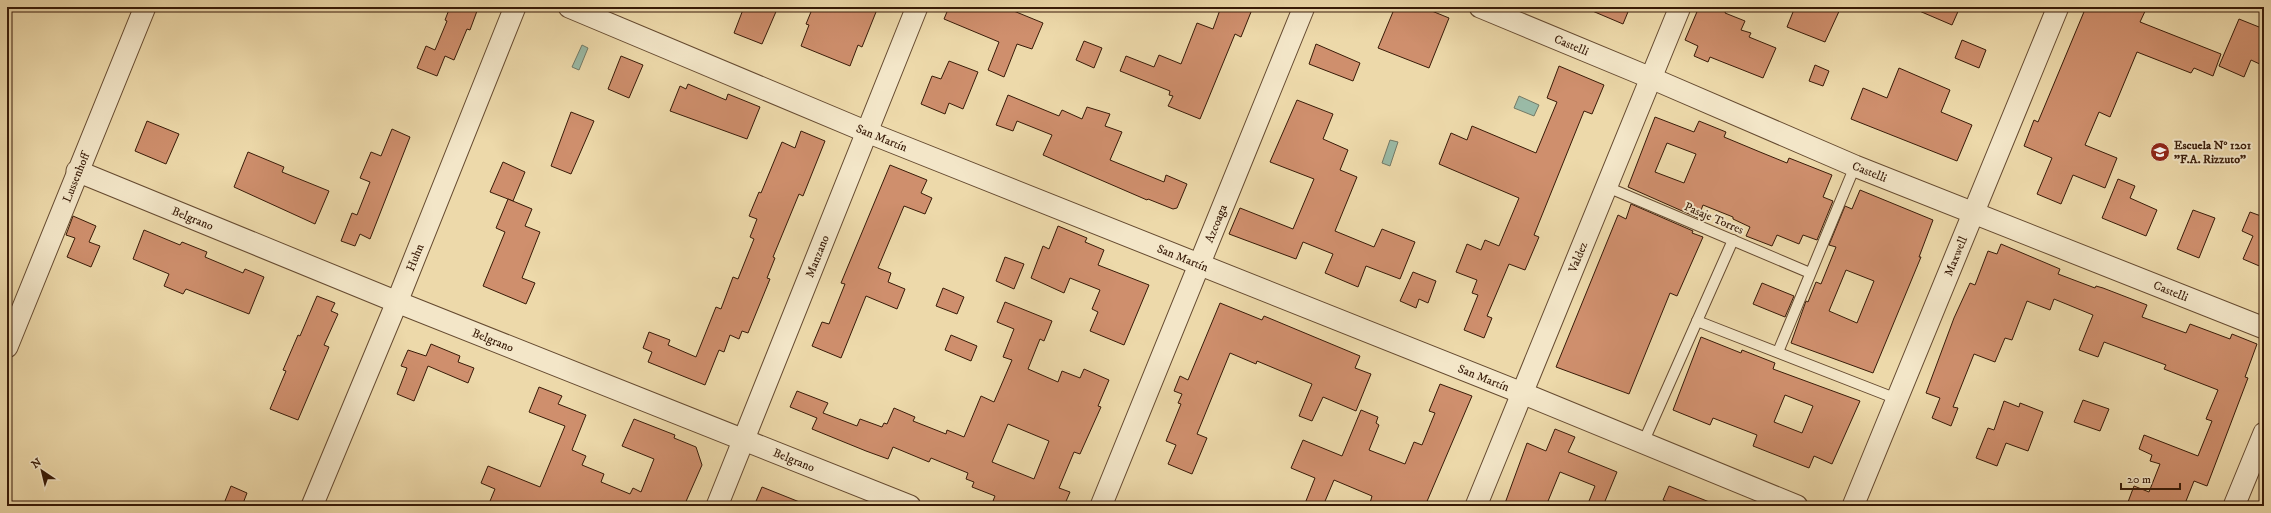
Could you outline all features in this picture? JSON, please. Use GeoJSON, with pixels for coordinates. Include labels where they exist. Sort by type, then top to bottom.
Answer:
{"type":"FeatureCollection","features":[{"type":"Feature","properties":{"kind":"street","name":"Lussenhoff"},"geometry":{"type":"LineString","coordinates":[[7,347],[77,171],[145,7]]}},
{"type":"Feature","properties":{"kind":"street","name":"Huhn"},"geometry":{"type":"LineString","coordinates":[[312,506],[397,302],[515,7]]}},
{"type":"Feature","properties":{"kind":"street","name":"San Martín"},"geometry":{"type":"LineString","coordinates":[[569,7],[867,132],[1522,393],[1797,506]]}},
{"type":"Feature","properties":{"kind":"street","name":"Manzano"},"geometry":{"type":"LineString","coordinates":[[717,506],[917,7]]}},
{"type":"Feature","properties":{"kind":"street","name":"Azcoaga"},"geometry":{"type":"LineString","coordinates":[[1101,506],[1304,7]]}},
{"type":"Feature","properties":{"kind":"street","name":"Castelli"},"geometry":{"type":"LineString","coordinates":[[1480,7],[1651,78],[1855,166],[2264,328]]}},
{"type":"Feature","properties":{"kind":"street","name":"Valdez"},"geometry":{"type":"LineString","coordinates":[[1476,506],[1680,7]]}},
{"type":"Feature","properties":{"kind":"street","name":"Maxwell"},"geometry":{"type":"LineString","coordinates":[[1853,506],[2058,7]]}},
{"type":"Feature","properties":{"kind":"street","name":"Belgrano"},"geometry":{"type":"LineString","coordinates":[[77,171],[397,302],[910,506]]}},
{"type":"Feature","properties":{"kind":"street"},"geometry":{"type":"LineString","coordinates":[[2234,506],[2264,433]]}},
{"type":"Feature","properties":{"kind":"lane"},"geometry":{"type":"LineString","coordinates":[[1778,352],[1855,166]]}},
{"type":"Feature","properties":{"kind":"lane","name":"Pasaje Torres"},"geometry":{"type":"LineString","coordinates":[[1607,187],[1810,273]]}},
{"type":"Feature","properties":{"kind":"lane"},"geometry":{"type":"LineString","coordinates":[[1643,443],[1733,240]]}},
{"type":"Feature","properties":{"kind":"lane"},"geometry":{"type":"LineString","coordinates":[[1697,321],[1897,399]]}},
{"type":"Feature","properties":{"kind":"shaded area"},"geometry":{"type":"Polygon","coordinates":[[[582,45],[588,48],[579,70],[572,67],[582,45]]]}},
{"type":"Feature","properties":{"kind":"shaded area"},"geometry":{"type":"Polygon","coordinates":[[[1519,96],[1539,105],[1534,116],[1514,108],[1519,96]]]}},
{"type":"Feature","properties":{"kind":"shaded area"},"geometry":{"type":"Polygon","coordinates":[[[1390,140],[1398,142],[1390,166],[1382,163],[1390,140]]]}},
{"type":"Feature","properties":{"kind":"building"},"geometry":{"type":"Polygon","coordinates":[[[450,7],[466,7],[477,11],[470,30],[467,29],[454,60],[445,56],[437,76],[417,68],[426,46],[435,50],[447,21],[445,20],[450,7]]]}},
{"type":"Feature","properties":{"kind":"building"},"geometry":{"type":"Polygon","coordinates":[[[744,7],[778,7],[762,44],[734,33],[744,7]]]}},
{"type":"Feature","properties":{"kind":"building"},"geometry":{"type":"Polygon","coordinates":[[[813,7],[878,7],[862,47],[858,45],[850,66],[801,46],[809,25],[806,24],[813,7]]]}},
{"type":"Feature","properties":{"kind":"building"},"geometry":{"type":"Polygon","coordinates":[[[949,7],[1004,7],[1043,23],[1032,49],[1017,44],[1004,77],[988,70],[999,42],[944,19],[949,7]]]}},
{"type":"Feature","properties":{"kind":"building"},"geometry":{"type":"Polygon","coordinates":[[[1221,7],[1253,7],[1241,37],[1235,34],[1200,119],[1168,106],[1173,96],[1169,95],[1170,91],[1120,71],[1126,56],[1154,67],[1159,55],[1181,64],[1197,23],[1213,29],[1221,7]]]}},
{"type":"Feature","properties":{"kind":"building"},"geometry":{"type":"Polygon","coordinates":[[[1395,7],[1422,7],[1449,18],[1429,68],[1378,48],[1395,7]]]}},
{"type":"Feature","properties":{"kind":"building"},"geometry":{"type":"Polygon","coordinates":[[[1583,7],[1630,7],[1623,24],[1583,7]]]}},
{"type":"Feature","properties":{"kind":"building"},"geometry":{"type":"Polygon","coordinates":[[[1699,7],[1727,7],[1725,13],[1745,21],[1741,30],[1751,33],[1749,37],[1776,48],[1763,78],[1710,57],[1708,62],[1694,56],[1698,46],[1685,40],[1699,7]]]}},
{"type":"Feature","properties":{"kind":"building"},"geometry":{"type":"Polygon","coordinates":[[[1795,7],[1841,7],[1825,42],[1787,27],[1795,7]]]}},
{"type":"Feature","properties":{"kind":"building"},"geometry":{"type":"Polygon","coordinates":[[[1910,7],[1960,7],[1952,25],[1910,7]]]}},
{"type":"Feature","properties":{"kind":"building"},"geometry":{"type":"Polygon","coordinates":[[[2086,7],[2147,7],[2140,22],[2221,54],[2213,76],[2194,68],[2191,73],[2137,52],[2110,117],[2099,112],[2085,145],[2117,158],[2105,188],[2073,175],[2061,204],[2037,194],[2052,158],[2024,146],[2034,120],[2038,122],[2086,7]]]}},
{"type":"Feature","properties":{"kind":"building"},"geometry":{"type":"Polygon","coordinates":[[[2239,19],[2264,29],[2264,66],[2251,60],[2244,77],[2219,66],[2239,19]]]}},
{"type":"Feature","properties":{"kind":"building"},"geometry":{"type":"Polygon","coordinates":[[[1962,40],[1986,50],[1979,68],[1955,58],[1962,40]]]}},
{"type":"Feature","properties":{"kind":"building"},"geometry":{"type":"Polygon","coordinates":[[[1084,41],[1102,48],[1094,68],[1076,60],[1084,41]]]}},
{"type":"Feature","properties":{"kind":"building"},"geometry":{"type":"Polygon","coordinates":[[[1316,44],[1360,63],[1353,81],[1309,64],[1316,44]]]}},
{"type":"Feature","properties":{"kind":"building"},"geometry":{"type":"Polygon","coordinates":[[[621,56],[643,65],[629,98],[608,89],[621,56]]]}},
{"type":"Feature","properties":{"kind":"building"},"geometry":{"type":"Polygon","coordinates":[[[949,61],[978,72],[963,109],[949,103],[945,114],[921,104],[932,76],[941,79],[949,61]]]}},
{"type":"Feature","properties":{"kind":"building"},"geometry":{"type":"Polygon","coordinates":[[[1815,65],[1829,71],[1823,86],[1809,81],[1815,65]]]}},
{"type":"Feature","properties":{"kind":"building"},"geometry":{"type":"Polygon","coordinates":[[[1559,66],[1604,85],[1592,114],[1584,111],[1534,235],[1539,237],[1525,270],[1509,264],[1487,316],[1492,318],[1484,338],[1464,330],[1478,295],[1472,293],[1477,280],[1456,272],[1467,244],[1481,250],[1485,240],[1499,246],[1519,198],[1439,164],[1451,133],[1467,140],[1472,126],[1536,153],[1557,102],[1547,98],[1559,66]]]}},
{"type":"Feature","properties":{"kind":"building"},"geometry":{"type":"Polygon","coordinates":[[[1899,68],[1950,90],[1941,112],[1972,125],[1957,161],[1851,119],[1863,88],[1887,98],[1899,68]]]}},
{"type":"Feature","properties":{"kind":"building"},"geometry":{"type":"Polygon","coordinates":[[[688,84],[726,100],[728,94],[760,107],[747,139],[670,111],[680,86],[686,89],[688,84]]]}},
{"type":"Feature","properties":{"kind":"building"},"geometry":{"type":"Polygon","coordinates":[[[1008,95],[1059,116],[1062,110],[1082,119],[1087,107],[1110,114],[1105,126],[1122,132],[1110,160],[1164,182],[1166,175],[1187,184],[1177,208],[1173,209],[1148,199],[1147,200],[1043,155],[1052,135],[1017,121],[1013,131],[996,125],[1008,95]]]}},
{"type":"Feature","properties":{"kind":"building"},"geometry":{"type":"Polygon","coordinates":[[[1297,100],[1333,114],[1323,139],[1348,150],[1340,170],[1357,177],[1335,231],[1374,247],[1382,229],[1415,242],[1400,279],[1366,266],[1358,287],[1325,273],[1333,254],[1303,242],[1296,259],[1229,234],[1240,208],[1293,229],[1314,179],[1270,162],[1297,100]]]}},
{"type":"Feature","properties":{"kind":"building"},"geometry":{"type":"Polygon","coordinates":[[[571,112],[594,121],[571,174],[551,166],[571,112]]]}},
{"type":"Feature","properties":{"kind":"building"},"geometry":{"type":"Polygon","coordinates":[[[1655,117],[1694,132],[1699,121],[1726,132],[1724,137],[1787,163],[1789,158],[1832,175],[1823,197],[1833,201],[1817,240],[1803,235],[1799,244],[1777,235],[1772,246],[1746,236],[1750,227],[1733,219],[1733,217],[1703,205],[1698,218],[1628,187],[1655,117]],[[1667,143],[1655,172],[1684,183],[1696,154],[1667,143]]]}},
{"type":"Feature","properties":{"kind":"building"},"geometry":{"type":"Polygon","coordinates":[[[147,121],[179,134],[166,164],[135,151],[147,121]]]}},
{"type":"Feature","properties":{"kind":"building"},"geometry":{"type":"Polygon","coordinates":[[[392,129],[410,137],[370,239],[360,234],[355,246],[341,241],[352,213],[357,215],[370,182],[360,178],[371,152],[381,156],[392,129]]]}},
{"type":"Feature","properties":{"kind":"building"},"geometry":{"type":"Polygon","coordinates":[[[801,131],[825,141],[803,196],[799,194],[773,257],[775,258],[767,278],[770,279],[748,333],[742,331],[739,339],[730,335],[724,352],[719,350],[705,385],[648,362],[652,352],[643,348],[649,332],[670,340],[668,345],[696,357],[716,307],[721,309],[733,277],[738,279],[754,239],[750,237],[757,219],[749,216],[759,192],[761,193],[782,142],[795,148],[801,131]]]}},
{"type":"Feature","properties":{"kind":"building"},"geometry":{"type":"Polygon","coordinates":[[[248,152],[284,167],[282,172],[329,191],[315,224],[234,187],[248,152]]]}},
{"type":"Feature","properties":{"kind":"building"},"geometry":{"type":"Polygon","coordinates":[[[503,162],[525,172],[513,201],[490,192],[503,162]]]}},
{"type":"Feature","properties":{"kind":"building"},"geometry":{"type":"Polygon","coordinates":[[[890,165],[927,180],[921,193],[932,198],[925,214],[904,206],[878,268],[891,273],[888,282],[905,289],[897,309],[866,296],[841,358],[812,346],[822,322],[829,324],[845,284],[841,283],[890,165]]]}},
{"type":"Feature","properties":{"kind":"building"},"geometry":{"type":"Polygon","coordinates":[[[2118,179],[2135,186],[2130,198],[2157,210],[2146,236],[2102,218],[2118,179]]]}},
{"type":"Feature","properties":{"kind":"building"},"geometry":{"type":"Polygon","coordinates":[[[1860,190],[1933,220],[1919,257],[1921,257],[1873,373],[1791,343],[1806,301],[1808,302],[1816,282],[1821,284],[1836,247],[1829,245],[1845,206],[1852,209],[1860,190]],[[1846,270],[1829,311],[1857,323],[1874,281],[1846,270]]]}},
{"type":"Feature","properties":{"kind":"building"},"geometry":{"type":"Polygon","coordinates":[[[508,199],[532,209],[525,226],[540,232],[522,278],[535,283],[526,304],[483,286],[505,232],[496,228],[508,199]]]}},
{"type":"Feature","properties":{"kind":"building"},"geometry":{"type":"Polygon","coordinates":[[[1631,204],[1693,231],[1692,233],[1703,237],[1677,296],[1670,293],[1629,394],[1556,367],[1618,215],[1626,219],[1631,204]]]}},
{"type":"Feature","properties":{"kind":"building"},"geometry":{"type":"Polygon","coordinates":[[[2264,209],[2264,268],[2243,259],[2253,236],[2242,231],[2250,212],[2261,216],[2264,209]]]}},
{"type":"Feature","properties":{"kind":"building"},"geometry":{"type":"Polygon","coordinates":[[[2193,210],[2215,218],[2199,258],[2177,249],[2193,210]]]}},
{"type":"Feature","properties":{"kind":"building"},"geometry":{"type":"Polygon","coordinates":[[[73,216],[96,226],[89,242],[100,246],[91,267],[67,257],[75,238],[66,235],[73,216]]]}},
{"type":"Feature","properties":{"kind":"building"},"geometry":{"type":"Polygon","coordinates":[[[1058,226],[1087,238],[1085,242],[1104,250],[1098,265],[1149,285],[1124,345],[1090,331],[1098,312],[1092,309],[1100,290],[1070,278],[1064,293],[1031,278],[1043,246],[1049,249],[1058,226]]]}},
{"type":"Feature","properties":{"kind":"building"},"geometry":{"type":"Polygon","coordinates":[[[144,230],[180,245],[182,242],[207,252],[205,257],[243,273],[245,269],[264,277],[249,314],[186,289],[183,294],[164,286],[169,274],[133,259],[144,230]]]}},
{"type":"Feature","properties":{"kind":"building"},"geometry":{"type":"Polygon","coordinates":[[[2001,244],[2060,269],[2058,274],[2095,288],[2096,286],[2103,288],[2147,305],[2142,317],[2186,333],[2190,324],[2230,339],[2232,334],[2257,344],[2245,377],[2248,378],[2207,486],[2194,481],[2184,506],[2139,506],[2128,502],[2134,486],[2149,492],[2160,464],[2150,461],[2152,455],[2139,449],[2144,435],[2198,456],[2212,421],[2206,419],[2218,390],[2164,369],[2166,365],[2104,342],[2098,357],[2079,350],[2093,315],[2054,299],[2050,310],[2027,301],[2012,340],[2005,338],[1995,362],[1974,354],[1953,407],[1958,408],[1951,426],[1932,418],[1940,398],[1926,393],[1954,318],[1970,283],[1975,285],[1988,251],[1997,254],[2001,244]]]}},
{"type":"Feature","properties":{"kind":"building"},"geometry":{"type":"Polygon","coordinates":[[[1005,257],[1024,264],[1014,289],[996,281],[1005,257]]]}},
{"type":"Feature","properties":{"kind":"building"},"geometry":{"type":"Polygon","coordinates":[[[1413,272],[1436,281],[1428,303],[1419,299],[1416,308],[1400,301],[1413,272]]]}},
{"type":"Feature","properties":{"kind":"building"},"geometry":{"type":"Polygon","coordinates":[[[1762,283],[1794,296],[1785,317],[1753,304],[1762,283]]]}},
{"type":"Feature","properties":{"kind":"building"},"geometry":{"type":"Polygon","coordinates":[[[943,288],[964,297],[957,314],[936,306],[943,288]]]}},
{"type":"Feature","properties":{"kind":"building"},"geometry":{"type":"Polygon","coordinates":[[[317,296],[335,303],[331,311],[338,314],[324,345],[329,347],[298,420],[270,409],[286,371],[283,370],[298,335],[300,336],[317,296]]]}},
{"type":"Feature","properties":{"kind":"building"},"geometry":{"type":"Polygon","coordinates":[[[1005,302],[1052,321],[1044,341],[1040,339],[1028,369],[1058,382],[1062,371],[1080,378],[1084,369],[1109,380],[1098,406],[1101,407],[1080,454],[1074,452],[1059,488],[1070,492],[1064,506],[1006,506],[993,501],[995,496],[972,487],[974,482],[966,479],[968,473],[931,458],[929,462],[893,447],[888,459],[866,451],[812,429],[817,418],[790,407],[797,391],[828,403],[823,413],[857,426],[860,419],[882,427],[884,423],[887,424],[894,408],[915,417],[913,421],[946,434],[947,430],[964,437],[981,396],[994,402],[1012,360],[1003,357],[1014,329],[997,322],[1005,302]],[[1008,424],[992,462],[1034,479],[1049,441],[1008,424]]]}},
{"type":"Feature","properties":{"kind":"building"},"geometry":{"type":"Polygon","coordinates":[[[1220,303],[1262,320],[1264,316],[1360,356],[1355,368],[1371,374],[1356,411],[1323,397],[1312,421],[1299,416],[1312,384],[1257,361],[1256,364],[1230,353],[1197,434],[1207,438],[1192,474],[1168,464],[1176,445],[1166,441],[1181,404],[1178,403],[1182,394],[1174,391],[1180,376],[1188,380],[1220,303]]]}},
{"type":"Feature","properties":{"kind":"building"},"geometry":{"type":"Polygon","coordinates":[[[951,335],[977,346],[971,361],[945,350],[951,335]]]}},
{"type":"Feature","properties":{"kind":"building"},"geometry":{"type":"Polygon","coordinates":[[[1701,337],[1741,353],[1742,350],[1775,363],[1773,369],[1860,401],[1832,464],[1814,456],[1809,468],[1753,446],[1757,435],[1713,418],[1710,425],[1673,410],[1701,337]],[[1785,395],[1774,422],[1802,433],[1813,406],[1785,395]]]}},
{"type":"Feature","properties":{"kind":"building"},"geometry":{"type":"Polygon","coordinates":[[[431,344],[460,356],[458,362],[474,368],[468,383],[428,366],[414,401],[397,394],[407,368],[401,366],[408,350],[426,356],[431,344]]]}},
{"type":"Feature","properties":{"kind":"building"},"geometry":{"type":"Polygon","coordinates":[[[1440,384],[1472,396],[1425,506],[1378,506],[1370,503],[1372,496],[1334,480],[1323,506],[1304,506],[1315,478],[1291,468],[1303,440],[1342,456],[1361,410],[1378,417],[1376,423],[1379,425],[1369,450],[1405,464],[1414,442],[1422,445],[1435,413],[1429,411],[1440,384]]]}},
{"type":"Feature","properties":{"kind":"building"},"geometry":{"type":"Polygon","coordinates":[[[539,387],[562,396],[558,404],[586,415],[572,450],[586,456],[582,465],[604,474],[601,482],[630,494],[633,488],[641,492],[654,459],[622,446],[634,419],[675,435],[674,438],[696,447],[702,465],[684,506],[488,506],[495,489],[481,483],[488,466],[540,487],[565,426],[529,412],[539,387]]]}},
{"type":"Feature","properties":{"kind":"building"},"geometry":{"type":"Polygon","coordinates":[[[2083,400],[2109,409],[2100,431],[2074,422],[2083,400]]]}},
{"type":"Feature","properties":{"kind":"building"},"geometry":{"type":"Polygon","coordinates":[[[2004,401],[2019,407],[2020,403],[2043,412],[2028,451],[2006,443],[1997,466],[1976,458],[1988,428],[1994,430],[2004,401]]]}},
{"type":"Feature","properties":{"kind":"building"},"geometry":{"type":"Polygon","coordinates":[[[1555,429],[1575,437],[1568,452],[1617,472],[1603,506],[1587,506],[1595,486],[1560,472],[1546,506],[1504,506],[1527,443],[1546,451],[1555,429]]]}},
{"type":"Feature","properties":{"kind":"building"},"geometry":{"type":"Polygon","coordinates":[[[231,486],[247,493],[242,506],[223,506],[231,486]]]}},
{"type":"Feature","properties":{"kind":"building"},"geometry":{"type":"Polygon","coordinates":[[[1669,486],[1717,506],[1677,506],[1663,500],[1669,486]]]}},
{"type":"Feature","properties":{"kind":"building"},"geometry":{"type":"Polygon","coordinates":[[[762,487],[807,505],[807,506],[754,506],[762,487]]]}},
{"type":"Feature","properties":{"kind":"place","name":"Escuela N° 1201 \"F.A. Rizzuto\""},"geometry":{"type":"Point","coordinates":[2160,152]}}]}
